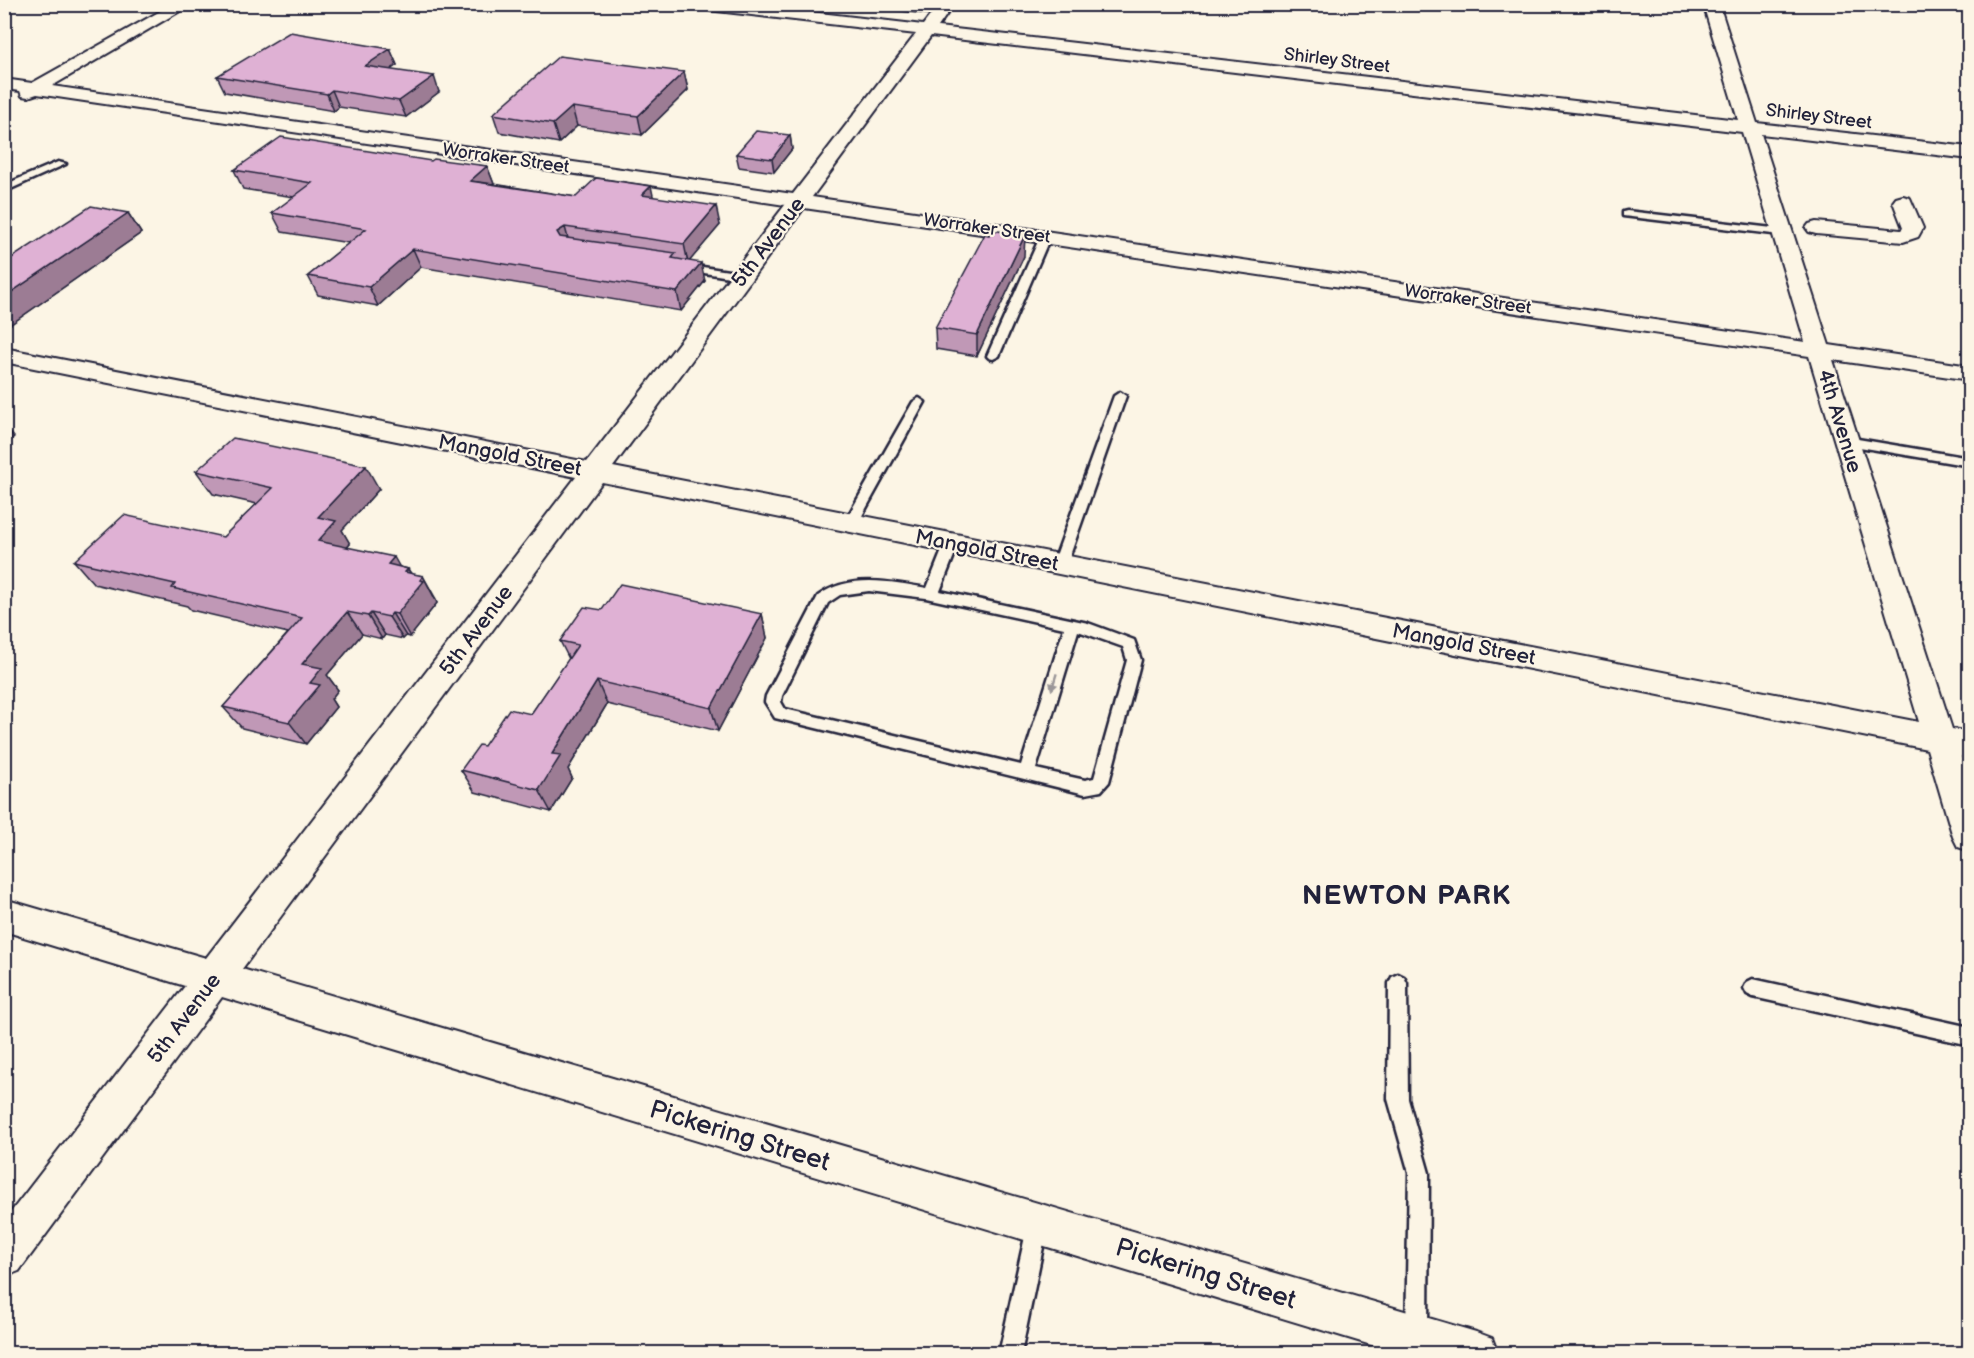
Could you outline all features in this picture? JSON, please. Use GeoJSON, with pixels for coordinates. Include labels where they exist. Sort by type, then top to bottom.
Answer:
{"type":"FeatureCollection","features":[{"type":"Feature","properties":{"kind":"street"},"geometry":{"type":"LineString","coordinates":[[33,89],[185,4]]}},
{"type":"Feature","properties":{"kind":"street","name":"Shirley Street"},"geometry":{"type":"LineString","coordinates":[[699,4],[939,16],[1749,127],[1970,153]]}},
{"type":"Feature","properties":{"kind":"street","name":"4th Avenue"},"geometry":{"type":"LineString","coordinates":[[1711,4],[1970,837]]}},
{"type":"Feature","properties":{"kind":"street"},"geometry":{"type":"LineString","coordinates":[[1950,4],[1970,6]]}},
{"type":"Feature","properties":{"kind":"street","name":"5th Avenue"},"geometry":{"type":"LineString","coordinates":[[4,1256],[939,16]]}},
{"type":"Feature","properties":{"kind":"street","name":"Worraker Street"},"geometry":{"type":"LineString","coordinates":[[9,92],[33,89],[1970,373]]}},
{"type":"Feature","properties":{"kind":"street"},"geometry":{"type":"LineString","coordinates":[[1816,228],[1903,236],[1911,233],[1913,228],[1903,202]]}},
{"type":"Feature","properties":{"kind":"street","name":"Mangold Street"},"geometry":{"type":"LineString","coordinates":[[4,355],[1970,745]]}},
{"type":"Feature","properties":{"kind":"street","name":"Pickering Street"},"geometry":{"type":"LineString","coordinates":[[4,915],[1476,1353]]}},
{"type":"Feature","properties":{"kind":"lane"},"geometry":{"type":"LineString","coordinates":[[881,5],[939,16]]}},
{"type":"Feature","properties":{"kind":"lane"},"geometry":{"type":"LineString","coordinates":[[4,189],[61,164]]}},
{"type":"Feature","properties":{"kind":"lane"},"geometry":{"type":"LineString","coordinates":[[1627,214],[1781,232]]}},
{"type":"Feature","properties":{"kind":"lane"},"geometry":{"type":"LineString","coordinates":[[993,356],[1045,237]]}},
{"type":"Feature","properties":{"kind":"lane"},"geometry":{"type":"LineString","coordinates":[[673,266],[742,276]]}},
{"type":"Feature","properties":{"kind":"lane"},"geometry":{"type":"LineString","coordinates":[[1060,564],[1120,396]]}},
{"type":"Feature","properties":{"kind":"lane"},"geometry":{"type":"LineString","coordinates":[[851,523],[919,402]]}},
{"type":"Feature","properties":{"kind":"lane"},"geometry":{"type":"LineString","coordinates":[[1846,441],[1970,462]]}},
{"type":"Feature","properties":{"kind":"lane"},"geometry":{"type":"LineString","coordinates":[[931,595],[951,543]]}},
{"type":"Feature","properties":{"kind":"lane"},"geometry":{"type":"LineString","coordinates":[[863,586],[931,595],[1071,626],[1121,640],[1129,645],[1134,660],[1101,782],[1095,786],[1085,787],[790,717],[780,714],[775,708],[774,696],[823,600],[836,591],[863,586]]}},
{"type":"Feature","properties":{"kind":"lane"},"geometry":{"type":"LineString","coordinates":[[1027,772],[1071,626]]}},
{"type":"Feature","properties":{"kind":"lane"},"geometry":{"type":"LineString","coordinates":[[1398,983],[1398,1100],[1419,1173],[1417,1336]]}},
{"type":"Feature","properties":{"kind":"lane"},"geometry":{"type":"LineString","coordinates":[[1753,988],[1970,1036]]}},
{"type":"Feature","properties":{"kind":"lane"},"geometry":{"type":"LineString","coordinates":[[1010,1353],[1038,1223]]}},
{"type":"Feature","properties":{"kind":"building"},"geometry":{"type":"Polygon","coordinates":[[[290,32],[390,49],[365,66],[434,76],[399,101],[332,90],[327,94],[217,76],[290,32]]]}},
{"type":"Feature","properties":{"kind":"building"},"geometry":{"type":"Polygon","coordinates":[[[559,56],[684,72],[638,116],[572,107],[553,124],[493,114],[559,56]]]}},
{"type":"Feature","properties":{"kind":"building"},"geometry":{"type":"Polygon","coordinates":[[[756,131],[790,135],[772,159],[736,154],[756,131]]]}},
{"type":"Feature","properties":{"kind":"building"},"geometry":{"type":"Polygon","coordinates":[[[281,137],[431,161],[434,159],[487,166],[470,181],[576,197],[596,178],[651,186],[642,195],[716,206],[684,244],[565,227],[557,232],[560,237],[676,253],[672,258],[701,263],[677,292],[413,249],[369,287],[308,276],[366,229],[272,213],[312,183],[234,170],[281,137]]]}},
{"type":"Feature","properties":{"kind":"building"},"geometry":{"type":"Polygon","coordinates":[[[91,206],[128,213],[4,297],[4,263],[91,206]]]}},
{"type":"Feature","properties":{"kind":"building"},"geometry":{"type":"Polygon","coordinates":[[[991,230],[1025,235],[977,335],[935,328],[985,234],[989,235],[991,230]]]}},
{"type":"Feature","properties":{"kind":"building"},"geometry":{"type":"Polygon","coordinates":[[[233,438],[366,466],[318,517],[336,521],[318,541],[394,557],[388,564],[408,569],[405,572],[423,576],[420,580],[424,581],[397,614],[392,613],[389,617],[371,613],[368,616],[347,612],[302,664],[322,668],[310,683],[320,685],[289,722],[223,707],[302,618],[172,588],[175,584],[74,561],[124,515],[223,537],[273,488],[196,471],[233,438]]]}},
{"type":"Feature","properties":{"kind":"building"},"geometry":{"type":"Polygon","coordinates":[[[620,584],[762,614],[711,708],[597,681],[552,754],[561,755],[539,790],[461,770],[479,745],[484,746],[509,709],[531,714],[578,645],[560,641],[584,607],[602,610],[620,584]]]}},
{"type":"Feature","properties":{"kind":"district","name":"NEWTON PARK"},"geometry":{"type":"Point","coordinates":[1407,895]}}]}
